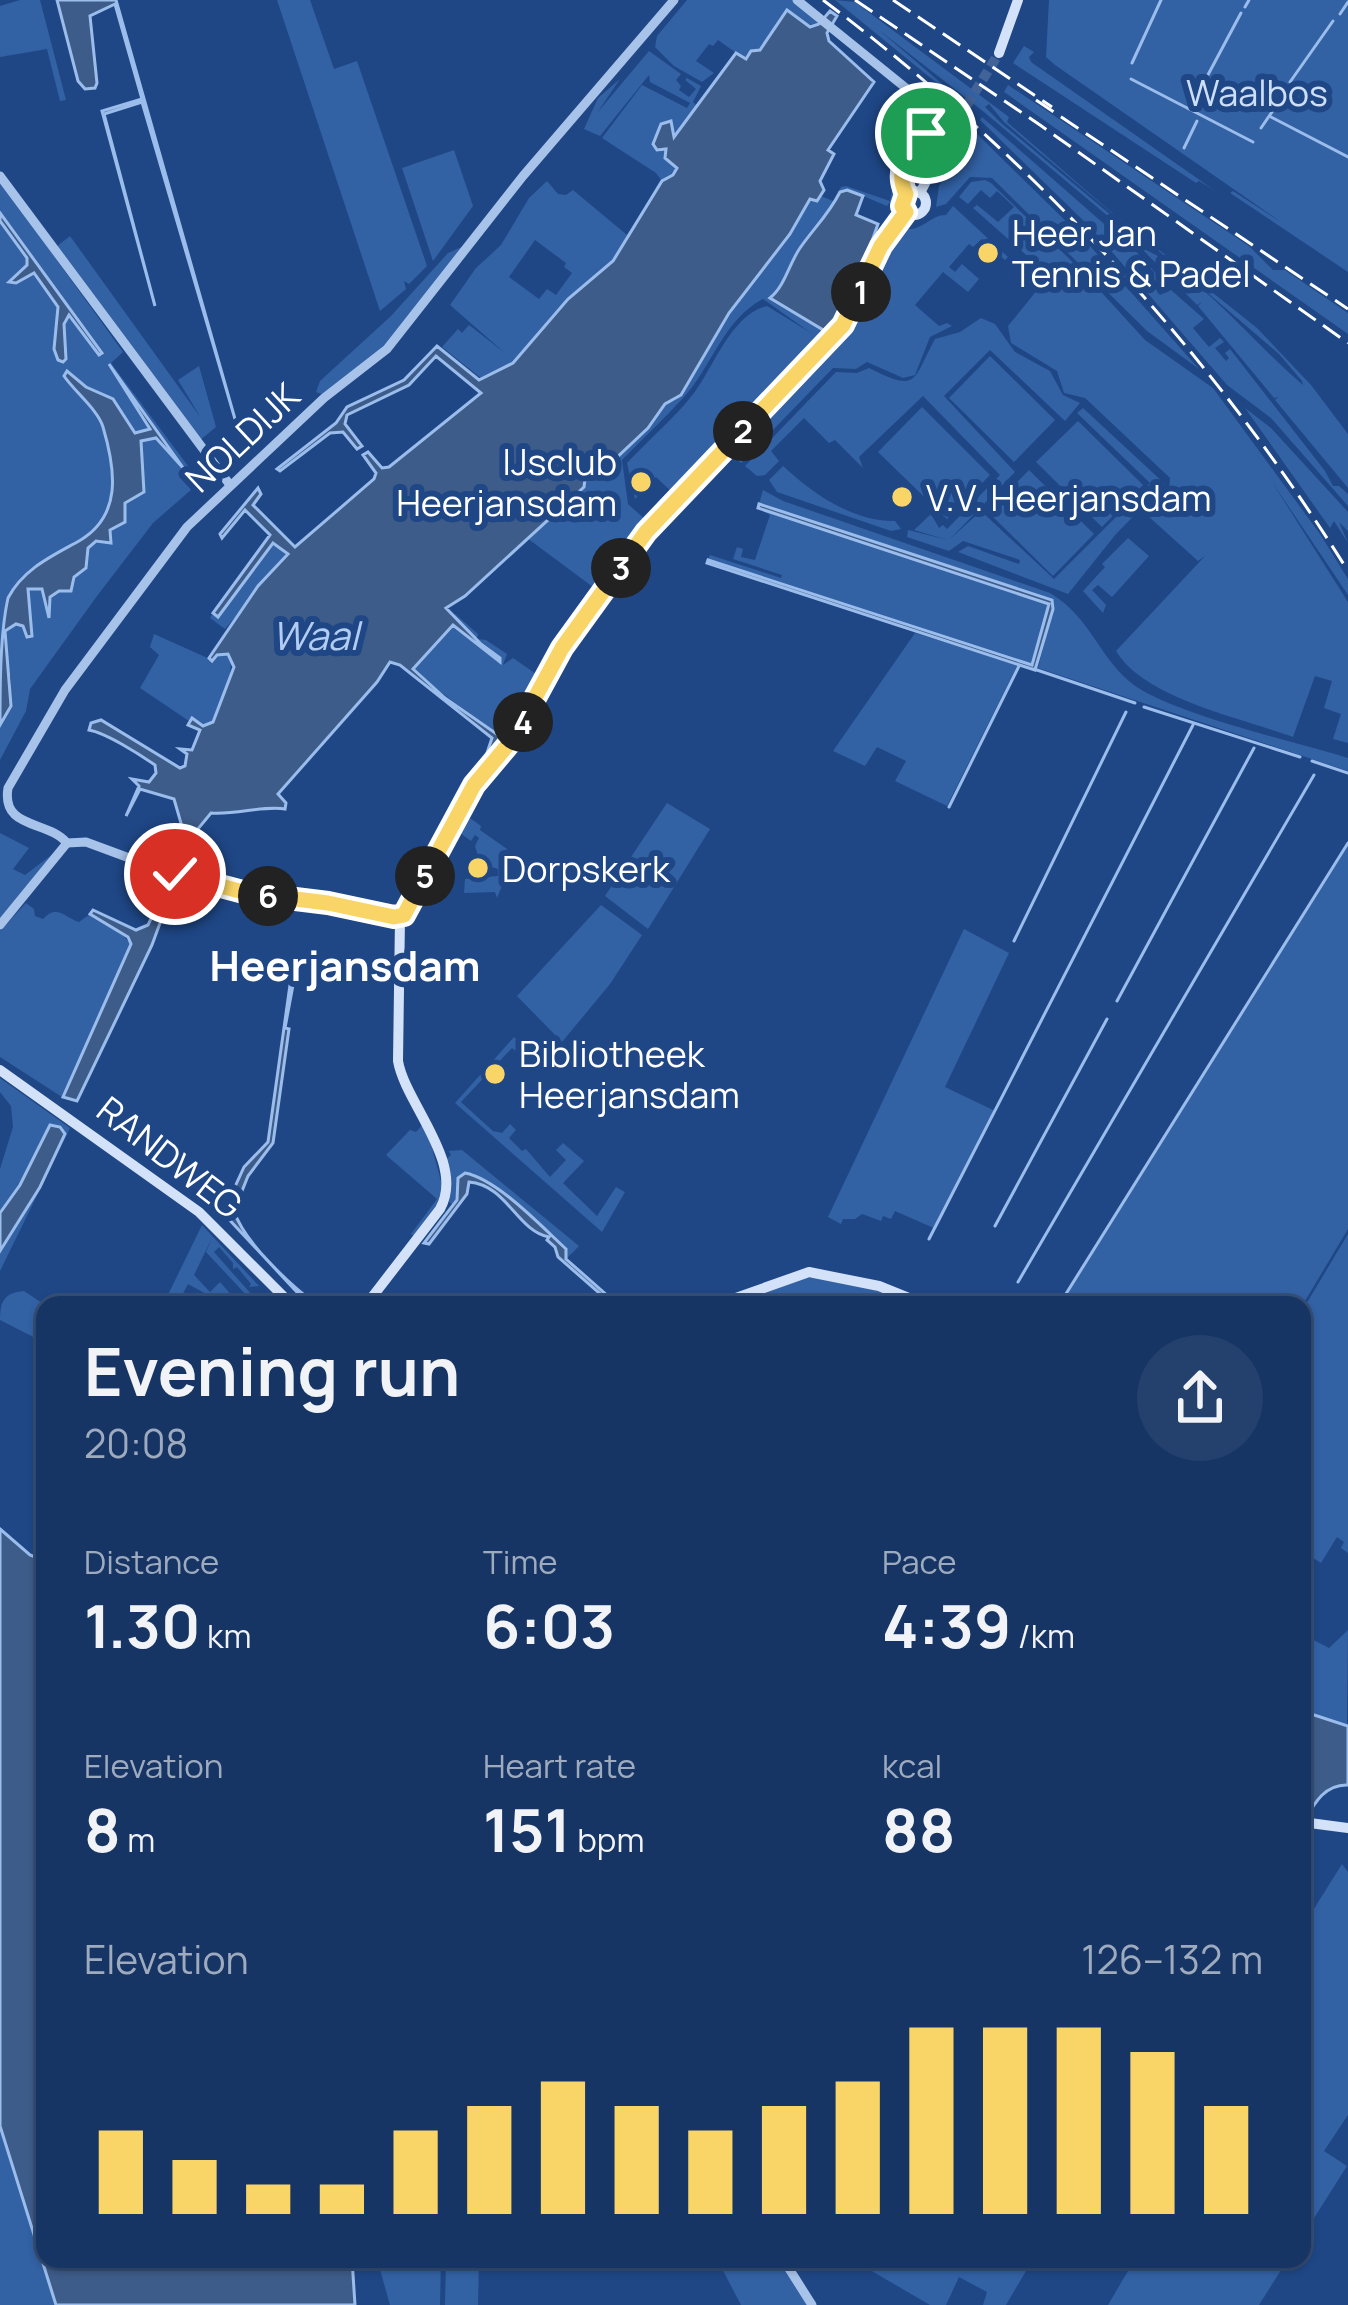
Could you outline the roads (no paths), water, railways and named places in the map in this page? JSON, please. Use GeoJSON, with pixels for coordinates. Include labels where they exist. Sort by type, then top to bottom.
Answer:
{"type":"FeatureCollection","features":[{"type":"Feature","properties":{"kind":"main road"},"geometry":{"type":"LineString","coordinates":[[999,53],[1018,0]]}},
{"type":"Feature","properties":{"kind":"main road"},"geometry":{"type":"LineString","coordinates":[[906,212],[902,203],[913,194],[959,118]]}},
{"type":"Feature","properties":{"kind":"main road"},"geometry":{"type":"LineString","coordinates":[[906,212],[917,214],[924,209],[925,202],[913,194]]}},
{"type":"Feature","properties":{"kind":"main road"},"geometry":{"type":"LineString","coordinates":[[373,1296],[445,1202],[446,1184],[437,1151],[424,1113],[403,1079],[397,1050],[400,918],[481,774],[529,713],[562,648],[646,532],[843,325],[881,246],[906,212]]}},
{"type":"Feature","properties":{"kind":"main road","name":"RANDWEG"},"geometry":{"type":"LineString","coordinates":[[0,1070],[199,1212],[283,1296]]}},
{"type":"Feature","properties":{"kind":"main road"},"geometry":{"type":"LineString","coordinates":[[741,1296],[809,1272],[879,1286],[904,1296]]}},
{"type":"Feature","properties":{"kind":"main road"},"geometry":{"type":"LineString","coordinates":[[1311,1823],[1348,1828]]}},
{"type":"Feature","properties":{"kind":"street","name":"NOLDIJK"},"geometry":{"type":"LineString","coordinates":[[400,918],[247,893],[86,842],[67,843],[60,835],[20,820],[9,808],[7,796],[14,774],[48,716],[187,527],[324,398],[387,349],[523,176],[674,0]]}},
{"type":"Feature","properties":{"kind":"street"},"geometry":{"type":"LineString","coordinates":[[797,0],[915,93],[927,110],[926,133],[902,162],[900,177],[913,194]]}},
{"type":"Feature","properties":{"kind":"street"},"geometry":{"type":"LineString","coordinates":[[0,176],[230,485]]}},
{"type":"Feature","properties":{"kind":"street"},"geometry":{"type":"LineString","coordinates":[[0,925],[67,843]]}},
{"type":"Feature","properties":{"kind":"street"},"geometry":{"type":"LineString","coordinates":[[789,2268],[812,2305]]}},
{"type":"Feature","properties":{"kind":"water"},"geometry":{"type":"Polygon","coordinates":[[[57,0],[116,0],[235,419],[142,102],[104,114],[155,306],[102,111],[142,99],[115,4],[90,16],[97,83],[85,89],[78,81],[57,0]]]}},
{"type":"Feature","properties":{"kind":"water","name":"Waal"},"geometry":{"type":"Polygon","coordinates":[[[787,10],[810,27],[830,11],[837,16],[827,33],[829,41],[874,82],[828,150],[834,154],[820,181],[824,190],[817,201],[810,199],[790,234],[729,313],[681,395],[665,404],[648,428],[596,477],[585,479],[584,487],[446,608],[500,662],[453,625],[413,669],[498,735],[507,721],[512,722],[505,739],[487,753],[492,738],[390,662],[278,794],[285,809],[211,813],[188,841],[179,839],[181,823],[174,799],[140,789],[126,816],[139,786],[132,779],[149,782],[156,773],[155,765],[89,730],[91,723],[101,720],[180,768],[185,766],[187,754],[180,749],[192,750],[200,730],[188,725],[192,718],[203,726],[213,722],[234,667],[228,654],[209,658],[258,586],[288,554],[273,543],[218,617],[213,613],[270,535],[245,510],[222,538],[220,534],[258,488],[261,494],[253,505],[295,547],[374,479],[376,473],[363,455],[368,452],[382,468],[389,467],[481,393],[436,356],[409,385],[347,415],[345,424],[362,446],[357,449],[343,432],[330,433],[277,469],[336,423],[347,407],[404,380],[437,346],[479,380],[513,363],[568,299],[613,261],[662,181],[673,175],[677,168],[665,158],[666,149],[657,150],[653,144],[661,124],[671,121],[674,137],[736,53],[746,59],[751,51],[760,50],[787,10]]]}},
{"type":"Feature","properties":{"kind":"water"},"geometry":{"type":"Polygon","coordinates":[[[840,192],[863,196],[856,215],[878,224],[851,300],[825,331],[770,298],[800,248],[840,192]]]}},
{"type":"Feature","properties":{"kind":"water"},"geometry":{"type":"Polygon","coordinates":[[[0,213],[102,353],[69,315],[64,324],[66,359],[58,360],[54,349],[58,307],[34,273],[9,282],[27,265],[27,258],[0,221],[0,213]]]}},
{"type":"Feature","properties":{"kind":"water"},"geometry":{"type":"Polygon","coordinates":[[[109,364],[184,469],[156,438],[141,441],[144,492],[125,503],[125,522],[110,530],[111,543],[96,541],[88,548],[86,568],[74,577],[71,591],[50,597],[49,618],[42,589],[28,589],[32,636],[27,637],[23,626],[16,624],[5,631],[11,706],[0,725],[2,644],[8,598],[30,571],[93,531],[103,519],[112,491],[103,427],[64,376],[67,371],[86,387],[113,399],[135,433],[150,429],[109,364]]]}},
{"type":"Feature","properties":{"kind":"water"},"geometry":{"type":"Polygon","coordinates":[[[759,504],[1052,600],[1035,670],[707,563],[1032,665],[1049,604],[758,508],[759,504]]]}},
{"type":"Feature","properties":{"kind":"water"},"geometry":{"type":"Polygon","coordinates":[[[159,902],[167,904],[152,945],[77,1101],[63,1097],[131,944],[128,937],[90,914],[93,910],[136,930],[148,925],[159,902]]]}},
{"type":"Feature","properties":{"kind":"water"},"geometry":{"type":"Polygon","coordinates":[[[293,985],[273,1143],[248,1176],[234,1211],[258,1249],[306,1296],[301,1296],[223,1213],[244,1167],[268,1142],[293,985]]]}},
{"type":"Feature","properties":{"kind":"water"},"geometry":{"type":"Polygon","coordinates":[[[50,1125],[65,1134],[40,1187],[0,1251],[0,1213],[50,1125]]]}},
{"type":"Feature","properties":{"kind":"water"},"geometry":{"type":"Polygon","coordinates":[[[465,1173],[478,1177],[518,1205],[566,1249],[566,1259],[608,1296],[558,1257],[549,1237],[528,1226],[482,1185],[469,1182],[467,1194],[429,1244],[424,1243],[457,1200],[458,1178],[465,1173]]]}},
{"type":"Feature","properties":{"kind":"water"},"geometry":{"type":"Polygon","coordinates":[[[0,1529],[36,1557],[36,2241],[0,2126],[0,1529]]]}},
{"type":"Feature","properties":{"kind":"water"},"geometry":{"type":"Polygon","coordinates":[[[1311,1714],[1348,1726],[1348,1785],[1325,1792],[1311,1810],[1311,1714]]]}},
{"type":"Feature","properties":{"kind":"water"},"geometry":{"type":"Polygon","coordinates":[[[44,2268],[353,2268],[355,2305],[56,2305],[44,2268]]]}},
{"type":"Feature","properties":{"kind":"waterway"},"geometry":{"type":"LineString","coordinates":[[1132,63],[1161,0]]}},
{"type":"Feature","properties":{"kind":"waterway"},"geometry":{"type":"LineString","coordinates":[[1245,7],[1249,0]]}},
{"type":"Feature","properties":{"kind":"waterway"},"geometry":{"type":"LineString","coordinates":[[1340,14],[1348,2]]}},
{"type":"Feature","properties":{"kind":"waterway"},"geometry":{"type":"LineString","coordinates":[[1194,101],[1241,13]]}},
{"type":"Feature","properties":{"kind":"waterway"},"geometry":{"type":"LineString","coordinates":[[1290,82],[1333,21]]}},
{"type":"Feature","properties":{"kind":"waterway"},"geometry":{"type":"LineString","coordinates":[[1131,79],[1253,142]]}},
{"type":"Feature","properties":{"kind":"waterway"},"geometry":{"type":"LineString","coordinates":[[1261,128],[1285,93]]}},
{"type":"Feature","properties":{"kind":"waterway"},"geometry":{"type":"LineString","coordinates":[[1271,117],[1348,157]]}},
{"type":"Feature","properties":{"kind":"waterway"},"geometry":{"type":"LineString","coordinates":[[1184,148],[1197,121]]}},
{"type":"Feature","properties":{"kind":"waterway"},"geometry":{"type":"LineString","coordinates":[[949,807],[1019,666]]}},
{"type":"Feature","properties":{"kind":"waterway"},"geometry":{"type":"LineString","coordinates":[[1034,669],[1135,703]]}},
{"type":"Feature","properties":{"kind":"waterway"},"geometry":{"type":"LineString","coordinates":[[1144,707],[1300,757]]}},
{"type":"Feature","properties":{"kind":"waterway"},"geometry":{"type":"LineString","coordinates":[[1014,941],[1126,712]]}},
{"type":"Feature","properties":{"kind":"waterway"},"geometry":{"type":"LineString","coordinates":[[929,1239],[1193,725]]}},
{"type":"Feature","properties":{"kind":"waterway"},"geometry":{"type":"LineString","coordinates":[[1117,1001],[1254,748]]}},
{"type":"Feature","properties":{"kind":"waterway"},"geometry":{"type":"LineString","coordinates":[[1312,761],[1348,773]]}},
{"type":"Feature","properties":{"kind":"waterway"},"geometry":{"type":"LineString","coordinates":[[1018,1282],[1314,775]]}},
{"type":"Feature","properties":{"kind":"waterway"},"geometry":{"type":"LineString","coordinates":[[1065,1296],[1348,843]]}},
{"type":"Feature","properties":{"kind":"waterway"},"geometry":{"type":"LineString","coordinates":[[995,1226],[1107,1019]]}},
{"type":"Feature","properties":{"kind":"tunnel"},"geometry":{"type":"LineString","coordinates":[[959,118],[999,53]]}},
{"type":"Feature","properties":{"kind":"railway"},"geometry":{"type":"LineString","coordinates":[[823,0],[973,124],[1112,261],[1237,410],[1348,571]]}},
{"type":"Feature","properties":{"kind":"railway"},"geometry":{"type":"LineString","coordinates":[[855,0],[1348,343]]}},
{"type":"Feature","properties":{"kind":"railway"},"geometry":{"type":"LineString","coordinates":[[893,0],[1052,107]]}},
{"type":"Feature","properties":{"kind":"railway"},"geometry":{"type":"LineString","coordinates":[[1036,100],[1348,309]]}},
{"type":"Feature","properties":{"kind":"place","name":"Heer Jan Tennis & Padel"},"geometry":{"type":"Point","coordinates":[988,253]}},
{"type":"Feature","properties":{"kind":"place","name":"IJsclub Heerjansdam"},"geometry":{"type":"Point","coordinates":[641,482]}},
{"type":"Feature","properties":{"kind":"place","name":"V.V. Heerjansdam"},"geometry":{"type":"Point","coordinates":[902,497]}},
{"type":"Feature","properties":{"kind":"place","name":"Dorpskerk"},"geometry":{"type":"Point","coordinates":[478,868]}},
{"type":"Feature","properties":{"kind":"place","name":"Bibliotheek Heerjansdam"},"geometry":{"type":"Point","coordinates":[495,1074]}},
{"type":"Feature","properties":{"kind":"district","name":"Heerjansdam"},"geometry":{"type":"Point","coordinates":[345,965]}},
{"type":"Feature","properties":{"kind":"park label","name":"Waalbos"},"geometry":{"type":"Point","coordinates":[1257,92]}}]}
